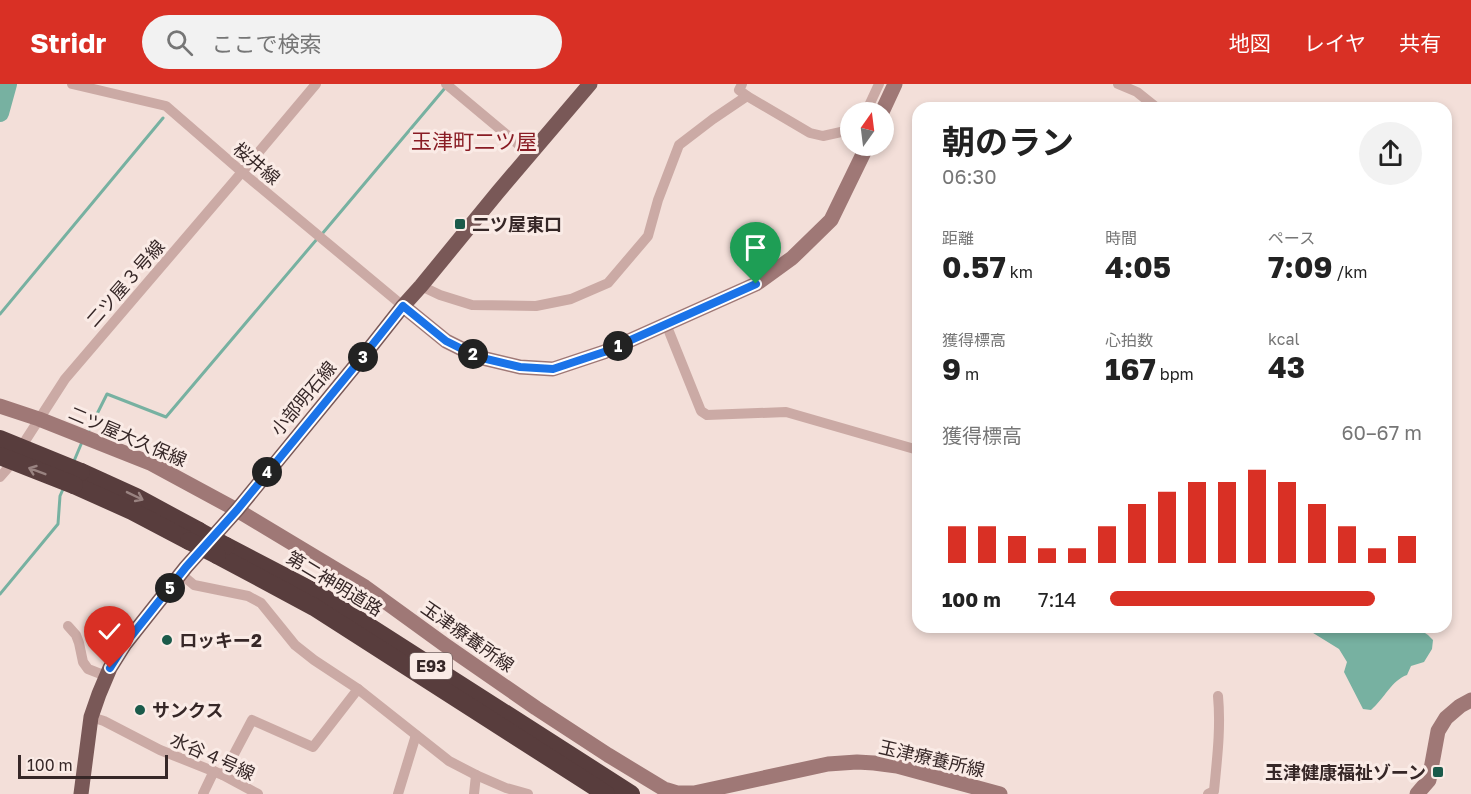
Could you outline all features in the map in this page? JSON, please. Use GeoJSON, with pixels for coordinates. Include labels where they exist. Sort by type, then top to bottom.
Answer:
{"type":"FeatureCollection","features":[{"type":"Feature","properties":{"kind":"highway","name":"第二神明道路"},"geometry":{"type":"LineString","coordinates":[[0,439],[78,479],[132,511],[194,536],[320,596],[631,794]]}},
{"type":"Feature","properties":{"kind":"highway","name":"第二神明道路"},"geometry":{"type":"LineString","coordinates":[[0,456],[78,479]]}},
{"type":"Feature","properties":{"kind":"highway","name":"第二神明道路"},"geometry":{"type":"LineString","coordinates":[[222,550],[606,794]]}},
{"type":"Feature","properties":{"kind":"main road","name":"小部明石線"},"geometry":{"type":"LineString","coordinates":[[81,794],[91,717],[106,676],[125,644],[186,567],[237,510],[403,306],[590,84]]}},
{"type":"Feature","properties":{"kind":"street","name":"桜井線"},"geometry":{"type":"LineString","coordinates":[[72,84],[166,105],[242,172],[403,306]]}},
{"type":"Feature","properties":{"kind":"street","name":"二ツ屋３号線"},"geometry":{"type":"LineString","coordinates":[[0,477],[65,379],[316,84]]}},
{"type":"Feature","properties":{"kind":"street"},"geometry":{"type":"LineString","coordinates":[[742,84],[739,90],[747,96],[810,133],[823,136],[840,132]]}},
{"type":"Feature","properties":{"kind":"street"},"geometry":{"type":"LineString","coordinates":[[871,102],[879,84]]}},
{"type":"Feature","properties":{"kind":"street"},"geometry":{"type":"LineString","coordinates":[[887,102],[895,84]]}},
{"type":"Feature","properties":{"kind":"street"},"geometry":{"type":"LineString","coordinates":[[1118,84],[1137,92],[1150,102]]}},
{"type":"Feature","properties":{"kind":"street"},"geometry":{"type":"LineString","coordinates":[[448,85],[531,155]]}},
{"type":"Feature","properties":{"kind":"street"},"geometry":{"type":"LineString","coordinates":[[421,286],[440,295],[472,305],[536,306],[571,299],[608,283],[648,236],[658,200],[679,145],[747,96]]}},
{"type":"Feature","properties":{"kind":"street"},"geometry":{"type":"LineString","coordinates":[[403,306],[446,341],[478,357],[520,367],[553,369],[604,352],[756,284],[792,258],[831,220],[862,156]]}},
{"type":"Feature","properties":{"kind":"street"},"geometry":{"type":"LineString","coordinates":[[666,324],[701,411],[707,415],[786,412],[912,448]]}},
{"type":"Feature","properties":{"kind":"street","name":"二ツ屋大久保線"},"geometry":{"type":"LineString","coordinates":[[0,406],[150,463],[237,510]]}},
{"type":"Feature","properties":{"kind":"street","name":"玉津療養所線"},"geometry":{"type":"LineString","coordinates":[[237,510],[365,587],[454,652],[608,755],[664,789],[677,793],[694,793],[828,764],[857,762],[897,766],[1000,794]]}},
{"type":"Feature","properties":{"kind":"street"},"geometry":{"type":"LineString","coordinates":[[181,574],[194,585],[248,596],[261,603],[295,645],[358,689],[449,761],[506,788],[528,794]]}},
{"type":"Feature","properties":{"kind":"street"},"geometry":{"type":"LineString","coordinates":[[68,626],[76,635],[83,662],[88,669],[106,676]]}},
{"type":"Feature","properties":{"kind":"street"},"geometry":{"type":"LineString","coordinates":[[203,794],[252,720],[313,747],[358,689]]}},
{"type":"Feature","properties":{"kind":"street"},"geometry":{"type":"LineString","coordinates":[[1208,794],[1214,791],[1220,717],[1218,696]]}},
{"type":"Feature","properties":{"kind":"street"},"geometry":{"type":"LineString","coordinates":[[1417,794],[1429,780],[1438,731],[1446,717],[1471,700]]}},
{"type":"Feature","properties":{"kind":"street","name":"水谷４号線"},"geometry":{"type":"LineString","coordinates":[[91,717],[104,721],[160,750],[219,773],[258,794]]}},
{"type":"Feature","properties":{"kind":"street"},"geometry":{"type":"LineString","coordinates":[[398,794],[416,735]]}},
{"type":"Feature","properties":{"kind":"street"},"geometry":{"type":"LineString","coordinates":[[474,794],[476,775]]}},
{"type":"Feature","properties":{"kind":"water"},"geometry":{"type":"Polygon","coordinates":[[[1313,633],[1425,633],[1433,640],[1432,649],[1424,662],[1411,666],[1407,675],[1392,685],[1371,710],[1363,709],[1344,672],[1347,662],[1339,649],[1313,633]]]}},
{"type":"Feature","properties":{"kind":"waterway"},"geometry":{"type":"LineString","coordinates":[[0,113],[8,84]]}},
{"type":"Feature","properties":{"kind":"waterway"},"geometry":{"type":"LineString","coordinates":[[322,234],[445,88]]}},
{"type":"Feature","properties":{"kind":"waterway"},"geometry":{"type":"LineString","coordinates":[[0,314],[163,118]]}},
{"type":"Feature","properties":{"kind":"waterway"},"geometry":{"type":"LineString","coordinates":[[87,434],[107,394],[166,417],[317,239]]}},
{"type":"Feature","properties":{"kind":"waterway"},"geometry":{"type":"LineString","coordinates":[[74,461],[82,442]]}},
{"type":"Feature","properties":{"kind":"waterway"},"geometry":{"type":"LineString","coordinates":[[0,594],[58,524],[60,496],[64,487]]}},
{"type":"Feature","properties":{"kind":"place","name":"二ツ屋東口"},"geometry":{"type":"Point","coordinates":[460,224]}},
{"type":"Feature","properties":{"kind":"place","name":"ロッキー2"},"geometry":{"type":"Point","coordinates":[167,640]}},
{"type":"Feature","properties":{"kind":"place","name":"サンクス"},"geometry":{"type":"Point","coordinates":[140,710]}},
{"type":"Feature","properties":{"kind":"place","name":"玉津健康福祉ゾーン"},"geometry":{"type":"Point","coordinates":[1438,772]}},
{"type":"Feature","properties":{"kind":"district","name":"玉津町二ツ屋"},"geometry":{"type":"Point","coordinates":[474,141]}},
{"type":"Feature","properties":{"kind":"route"},"geometry":{"type":"LineString","coordinates":[[110,668],[125,644],[186,567],[237,510],[403,306],[446,341],[478,357],[520,367],[553,369],[604,352],[756,284]]}}]}
